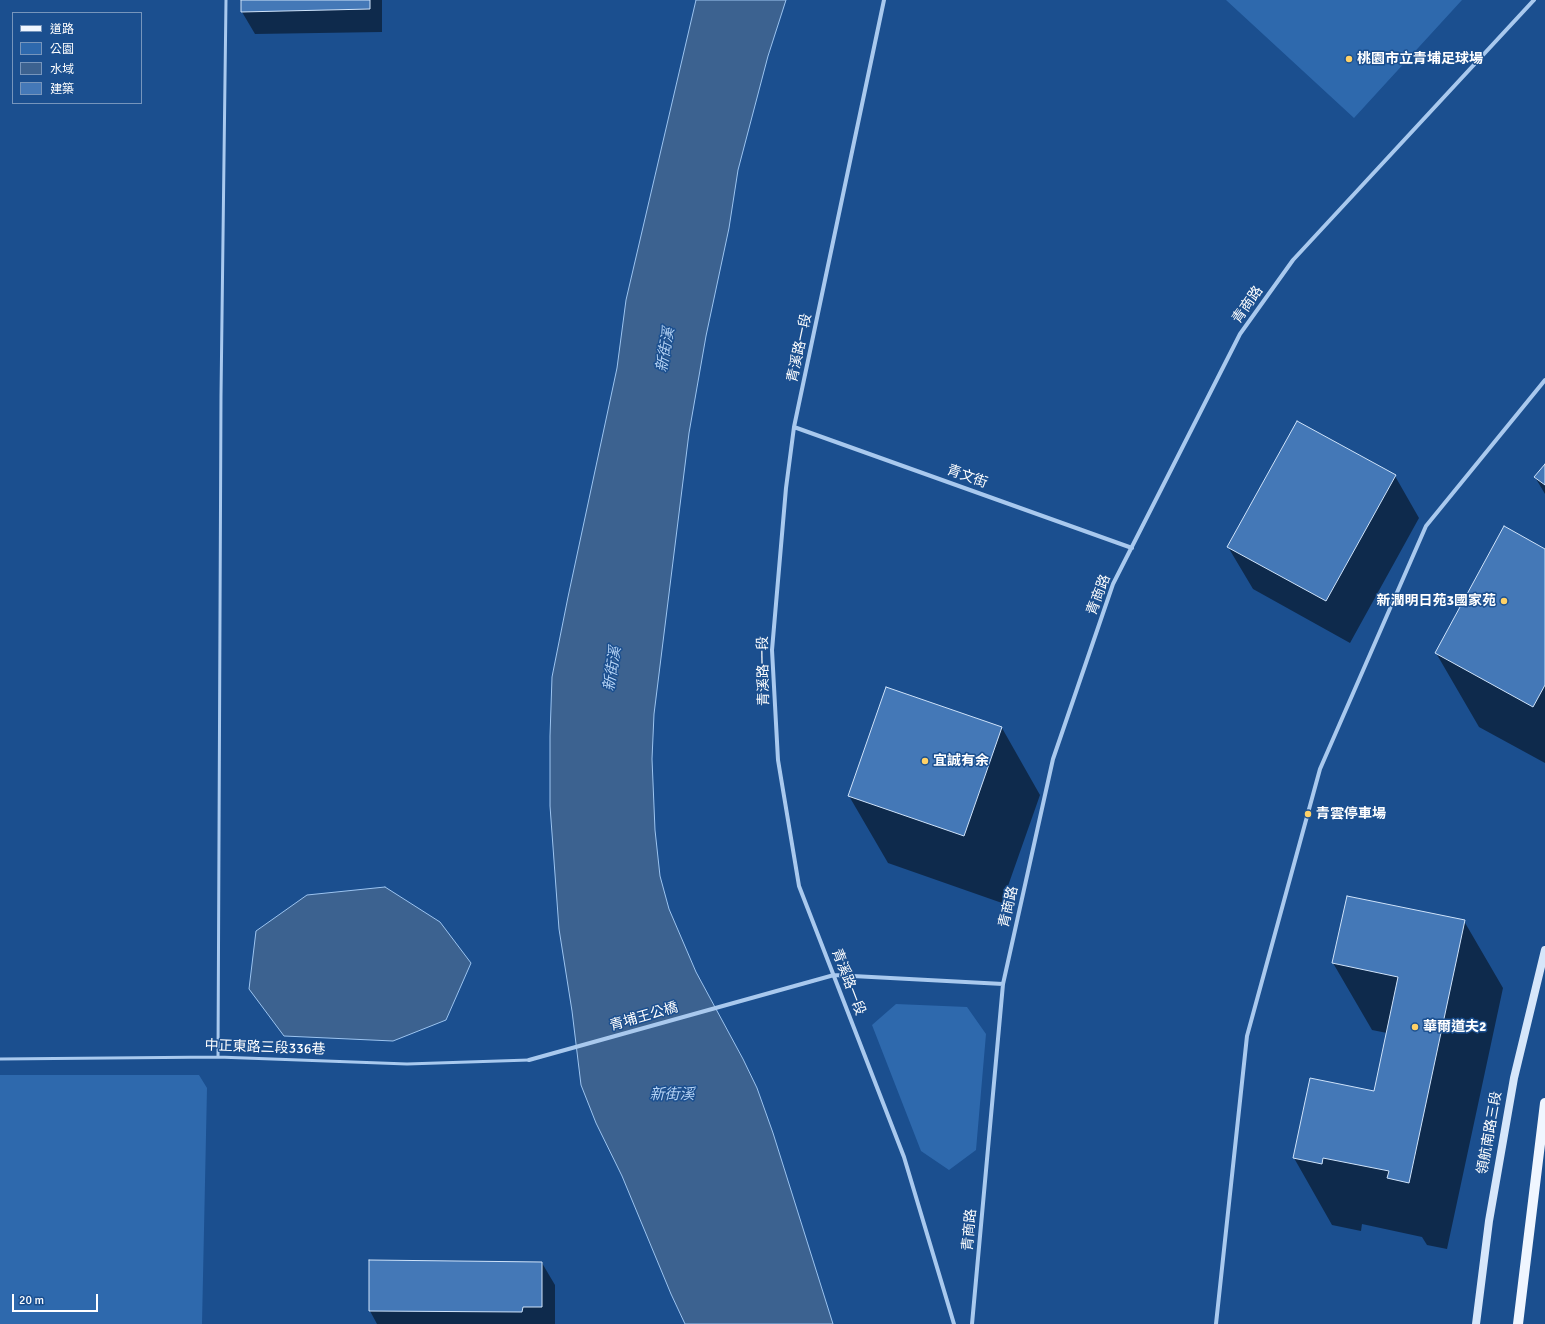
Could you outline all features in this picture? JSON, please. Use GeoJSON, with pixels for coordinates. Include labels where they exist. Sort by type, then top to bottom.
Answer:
{"type":"FeatureCollection","features":[{"type":"Feature","properties":{"kind":"main road"},"geometry":{"type":"LineString","coordinates":[[1518,1324],[1545,1103]]}},
{"type":"Feature","properties":{"kind":"street","name":"青溪路一段"},"geometry":{"type":"LineString","coordinates":[[884,0],[794,427],[786,488],[772,650],[778,760],[799,886],[904,1156],[954,1324]]}},
{"type":"Feature","properties":{"kind":"street","name":"青商路"},"geometry":{"type":"LineString","coordinates":[[972,1324],[1003,984],[1053,759],[1113,584],[1240,334],[1293,260],[1534,0]]}},
{"type":"Feature","properties":{"kind":"street"},"geometry":{"type":"LineString","coordinates":[[1216,1324],[1247,1036],[1320,769],[1426,526],[1545,380]]}},
{"type":"Feature","properties":{"kind":"street","name":"青文街"},"geometry":{"type":"LineString","coordinates":[[794,427],[1132,548]]}},
{"type":"Feature","properties":{"kind":"street","name":"領航南路三段"},"geometry":{"type":"LineString","coordinates":[[1476,1324],[1489,1221],[1514,1078],[1545,950]]}},
{"type":"Feature","properties":{"kind":"street","name":"青埔王公橋"},"geometry":{"type":"LineString","coordinates":[[529,1060],[834,975],[1003,984]]}},
{"type":"Feature","properties":{"kind":"lane"},"geometry":{"type":"LineString","coordinates":[[218,1057],[221,404],[226,0]]}},
{"type":"Feature","properties":{"kind":"lane","name":"中正東路三段336巷"},"geometry":{"type":"LineString","coordinates":[[0,1059],[218,1057],[407,1064],[529,1060]]}},
{"type":"Feature","properties":{"kind":"green space","name":"桃園市立青埔足球場"},"geometry":{"type":"Polygon","coordinates":[[[1226,0],[1462,0],[1354,118],[1226,0]]]}},
{"type":"Feature","properties":{"kind":"green space"},"geometry":{"type":"Polygon","coordinates":[[[896,1004],[967,1007],[986,1034],[976,1150],[949,1170],[921,1151],[872,1025],[896,1004]]]}},
{"type":"Feature","properties":{"kind":"green space"},"geometry":{"type":"Polygon","coordinates":[[[0,1075],[199,1075],[207,1088],[202,1324],[0,1324],[0,1075]]]}},
{"type":"Feature","properties":{"kind":"water","name":"新街溪"},"geometry":{"type":"Polygon","coordinates":[[[696,0],[786,0],[768,56],[738,170],[729,228],[706,336],[689,433],[654,714],[652,759],[655,830],[660,876],[669,909],[696,972],[757,1088],[773,1133],[833,1324],[685,1324],[622,1176],[596,1123],[581,1085],[572,1011],[559,929],[550,806],[552,677],[617,368],[626,300],[696,0]]]}},
{"type":"Feature","properties":{"kind":"water"},"geometry":{"type":"Polygon","coordinates":[[[385,887],[440,922],[471,963],[446,1020],[393,1041],[284,1036],[249,989],[256,931],[307,895],[385,887]]]}},
{"type":"Feature","properties":{"kind":"building"},"geometry":{"type":"Polygon","coordinates":[[[241,0],[370,0],[370,9],[241,12],[241,0]]]}},
{"type":"Feature","properties":{"kind":"building"},"geometry":{"type":"Polygon","coordinates":[[[1297,421],[1396,475],[1326,601],[1227,547],[1297,421]]]}},
{"type":"Feature","properties":{"kind":"building"},"geometry":{"type":"Polygon","coordinates":[[[1545,464],[1545,485],[1534,477],[1545,464]]]}},
{"type":"Feature","properties":{"kind":"building","name":"新潤明日苑3國家苑"},"geometry":{"type":"Polygon","coordinates":[[[1504,526],[1545,549],[1545,685],[1533,707],[1435,653],[1504,526]]]}},
{"type":"Feature","properties":{"kind":"building","name":"宜誠有余"},"geometry":{"type":"Polygon","coordinates":[[[886,687],[1002,727],[964,836],[848,796],[886,687]]]}},
{"type":"Feature","properties":{"kind":"building","name":"華爾道夫2"},"geometry":{"type":"Polygon","coordinates":[[[1347,896],[1465,920],[1409,1183],[1387,1178],[1389,1171],[1323,1158],[1322,1164],[1293,1158],[1310,1078],[1374,1091],[1398,977],[1332,963],[1347,896]]]}},
{"type":"Feature","properties":{"kind":"building"},"geometry":{"type":"Polygon","coordinates":[[[369,1260],[542,1262],[542,1307],[523,1307],[522,1312],[369,1311],[369,1260]]]}},
{"type":"Feature","properties":{"kind":"place","name":"桃園市立青埔足球場"},"geometry":{"type":"Point","coordinates":[1349,59]}},
{"type":"Feature","properties":{"kind":"place","name":"新潤明日苑3國家苑"},"geometry":{"type":"Point","coordinates":[1504,601]}},
{"type":"Feature","properties":{"kind":"place","name":"宜誠有余"},"geometry":{"type":"Point","coordinates":[925,761]}},
{"type":"Feature","properties":{"kind":"place","name":"青雲停車場"},"geometry":{"type":"Point","coordinates":[1308,814]}},
{"type":"Feature","properties":{"kind":"place","name":"華爾道夫2"},"geometry":{"type":"Point","coordinates":[1415,1027]}}]}
